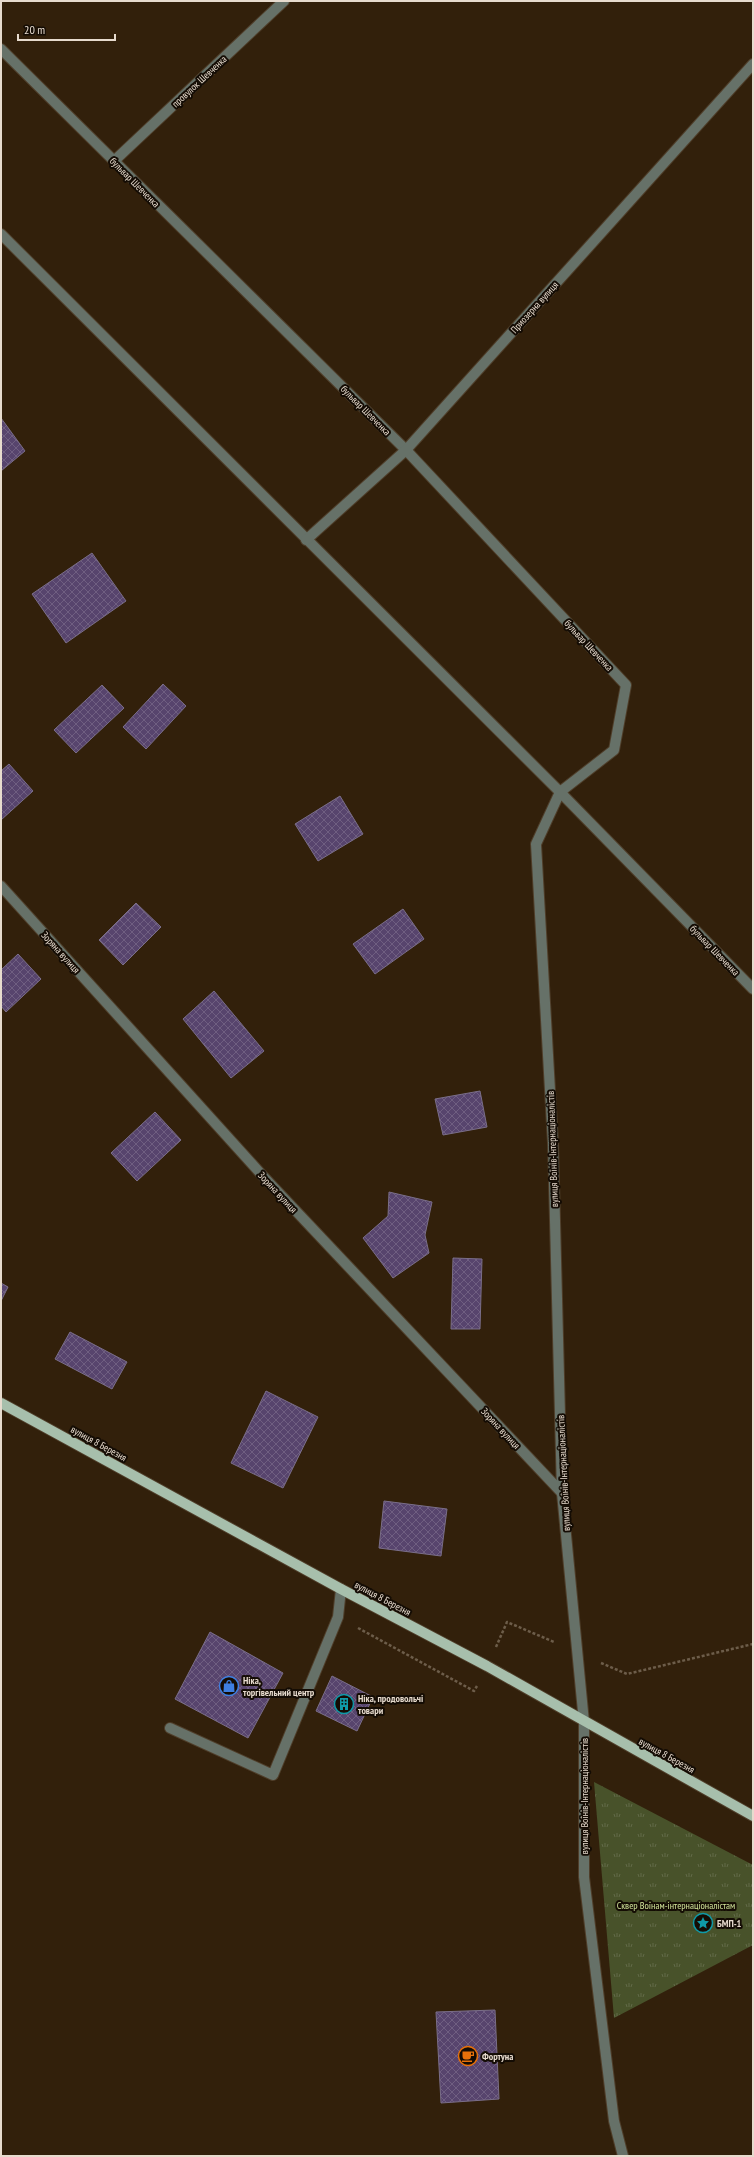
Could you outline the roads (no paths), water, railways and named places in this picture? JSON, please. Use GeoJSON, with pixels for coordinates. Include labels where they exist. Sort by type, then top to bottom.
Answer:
{"type":"FeatureCollection","features":[{"type":"Feature","properties":{"kind":"main road","name":"вулиця 8 Березня"},"geometry":{"type":"LineString","coordinates":[[1,1403],[341,1589],[487,1666],[753,1816]]}},
{"type":"Feature","properties":{"kind":"street","name":"провулок Шевченка"},"geometry":{"type":"LineString","coordinates":[[114,161],[284,1]]}},
{"type":"Feature","properties":{"kind":"street","name":"бульвар Шевченка"},"geometry":{"type":"LineString","coordinates":[[1,49],[406,450],[626,685],[614,750],[560,792]]}},
{"type":"Feature","properties":{"kind":"street","name":"Приозерна вулиця"},"geometry":{"type":"LineString","coordinates":[[306,540],[406,450],[753,64]]}},
{"type":"Feature","properties":{"kind":"street","name":"бульвар Шевченка"},"geometry":{"type":"LineString","coordinates":[[1,234],[560,792],[753,989]]}},
{"type":"Feature","properties":{"kind":"street","name":"вулиця Воїнів-Інтернаціоналістів"},"geometry":{"type":"LineString","coordinates":[[560,792],[536,844],[553,1143],[562,1493],[584,1722],[584,1877],[614,2121],[623,2156]]}},
{"type":"Feature","properties":{"kind":"street","name":"Зоряна вулиця"},"geometry":{"type":"LineString","coordinates":[[1,886],[262,1175],[562,1493]]}},
{"type":"Feature","properties":{"kind":"street"},"geometry":{"type":"LineString","coordinates":[[170,1728],[273,1775],[338,1617],[341,1589]]}},
{"type":"Feature","properties":{"kind":"place","name":"Ніка, торгівельний центр"},"geometry":{"type":"Point","coordinates":[229,1686]}},
{"type":"Feature","properties":{"kind":"place","name":"Ніка, продовольчі товари"},"geometry":{"type":"Point","coordinates":[344,1704]}},
{"type":"Feature","properties":{"kind":"place","name":"БМП-1"},"geometry":{"type":"Point","coordinates":[703,1923]}},
{"type":"Feature","properties":{"kind":"place","name":"Фортуна"},"geometry":{"type":"Point","coordinates":[468,2056]}},
{"type":"Feature","properties":{"kind":"park label","name":"Сквер Воїнам-інтернаціоналістам"},"geometry":{"type":"Point","coordinates":[676,1905]}}]}
